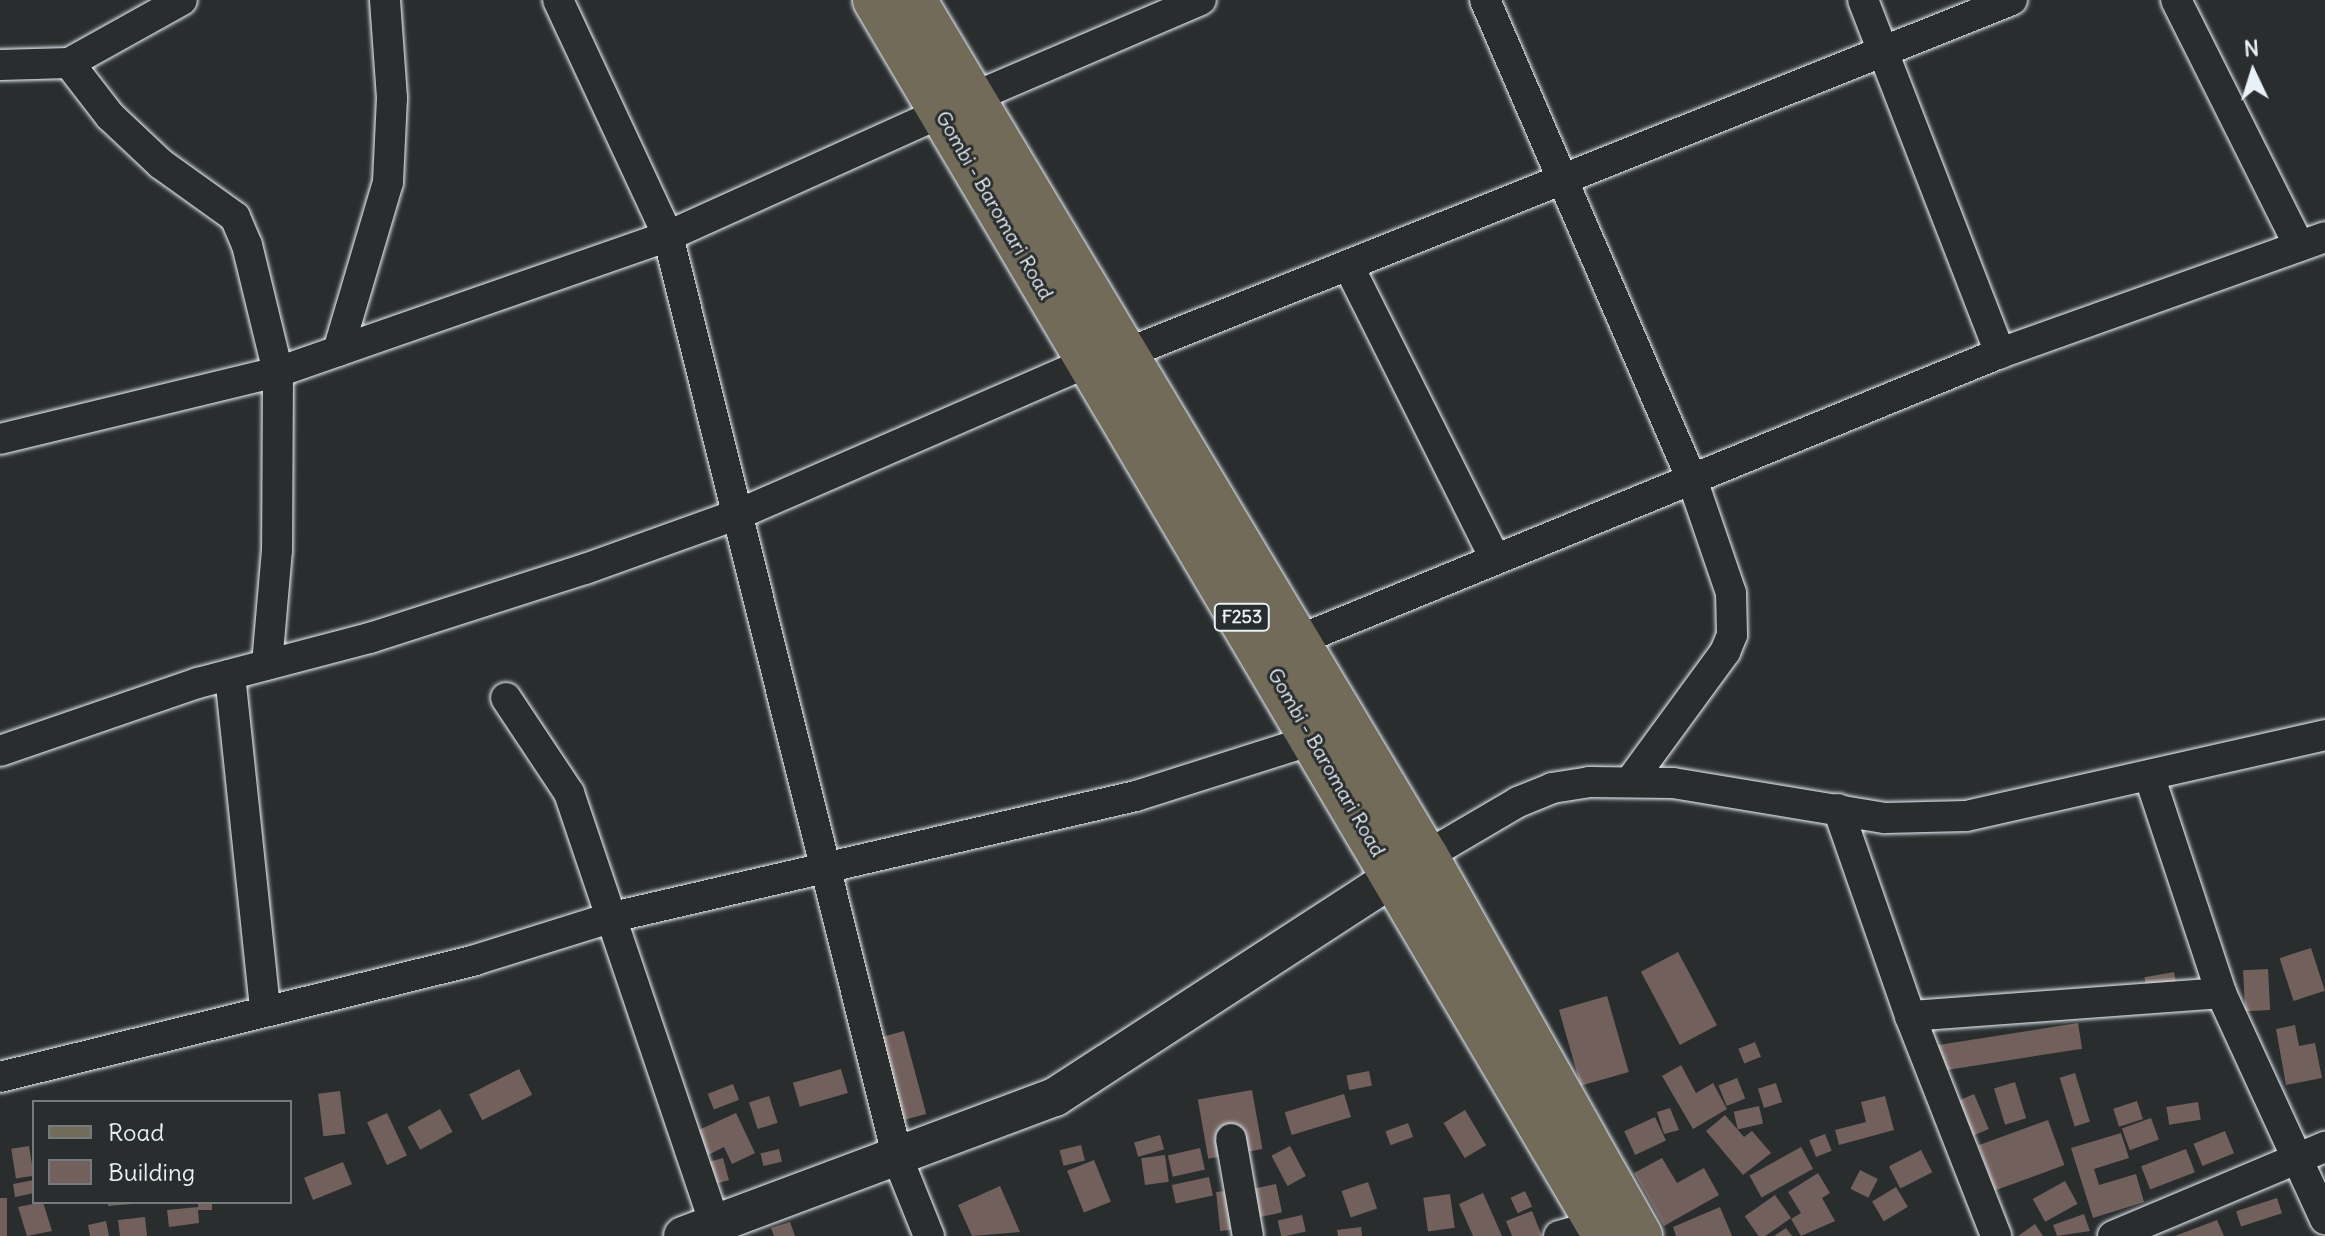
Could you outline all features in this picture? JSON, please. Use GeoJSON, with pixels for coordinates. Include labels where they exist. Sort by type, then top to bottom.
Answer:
{"type":"FeatureCollection","features":[{"type":"Feature","properties":{"kind":"main road","name":"Gombi - Baromari Road"},"geometry":{"type":"LineString","coordinates":[[875,0],[957,105],[1107,358],[1316,739],[1410,866],[1640,1236]]}},
{"type":"Feature","properties":{"kind":"main road","name":"Gombi - Baromari Road"},"geometry":{"type":"LineString","coordinates":[[914,0],[957,105]]}},
{"type":"Feature","properties":{"kind":"main road","name":"Gombi - Baromari Road"},"geometry":{"type":"LineString","coordinates":[[1107,358],[1299,640],[1588,1232]]}},
{"type":"Feature","properties":{"kind":"street"},"geometry":{"type":"LineString","coordinates":[[0,65],[69,63],[182,0]]}},
{"type":"Feature","properties":{"kind":"street"},"geometry":{"type":"LineString","coordinates":[[338,351],[388,182],[392,98],[385,0]]}},
{"type":"Feature","properties":{"kind":"street"},"geometry":{"type":"LineString","coordinates":[[558,0],[668,236],[741,513],[823,865],[898,1159],[929,1236]]}},
{"type":"Feature","properties":{"kind":"street"},"geometry":{"type":"LineString","coordinates":[[0,439],[278,372],[668,236],[957,105],[1201,0]]}},
{"type":"Feature","properties":{"kind":"street"},"geometry":{"type":"LineString","coordinates":[[1485,0],[1693,482],[1731,593],[1732,635],[1725,652],[1632,779]]}},
{"type":"Feature","properties":{"kind":"street"},"geometry":{"type":"LineString","coordinates":[[1863,0],[2000,353]]}},
{"type":"Feature","properties":{"kind":"street"},"geometry":{"type":"LineString","coordinates":[[0,751],[230,675],[399,629],[741,513],[1107,358],[2012,0]]}},
{"type":"Feature","properties":{"kind":"street"},"geometry":{"type":"LineString","coordinates":[[1299,640],[1693,482],[2000,353],[2312,242],[2176,0]]}},
{"type":"Feature","properties":{"kind":"street"},"geometry":{"type":"LineString","coordinates":[[69,63],[110,116],[161,164],[235,217],[278,372],[277,550],[267,665]]}},
{"type":"Feature","properties":{"kind":"street"},"geometry":{"type":"LineString","coordinates":[[1348,265],[1495,559]]}},
{"type":"Feature","properties":{"kind":"street"},"geometry":{"type":"LineString","coordinates":[[230,675],[265,1009]]}},
{"type":"Feature","properties":{"kind":"street"},"geometry":{"type":"LineString","coordinates":[[506,698],[569,793],[613,917],[699,1230],[898,1159],[1055,1097],[1410,866],[1552,788],[1632,779],[1885,818],[1966,816],[2150,778],[2325,735]]}},
{"type":"Feature","properties":{"kind":"street"},"geometry":{"type":"LineString","coordinates":[[0,1077],[265,1009],[475,960],[613,917],[823,865],[1136,796],[1316,739]]}},
{"type":"Feature","properties":{"kind":"street"},"geometry":{"type":"LineString","coordinates":[[2150,778],[2221,993],[2312,1153],[2325,1219]]}},
{"type":"Feature","properties":{"kind":"street"},"geometry":{"type":"LineString","coordinates":[[1838,809],[1910,1016],[1996,1236]]}},
{"type":"Feature","properties":{"kind":"street"},"geometry":{"type":"LineString","coordinates":[[1910,1016],[2221,993]]}},
{"type":"Feature","properties":{"kind":"street"},"geometry":{"type":"LineString","coordinates":[[1231,1139],[1248,1236]]}},
{"type":"Feature","properties":{"kind":"street"},"geometry":{"type":"LineString","coordinates":[[2113,1236],[2312,1153]]}},
{"type":"Feature","properties":{"kind":"building"},"geometry":{"type":"Polygon","coordinates":[[[2311,948],[2325,991],[2294,1001],[2280,958],[2311,948]]]}},
{"type":"Feature","properties":{"kind":"building"},"geometry":{"type":"Polygon","coordinates":[[[1678,952],[1717,1025],[1680,1045],[1641,972],[1678,952]]]}},
{"type":"Feature","properties":{"kind":"building"},"geometry":{"type":"Polygon","coordinates":[[[2268,969],[2270,1010],[2245,1011],[2243,970],[2268,969]]]}},
{"type":"Feature","properties":{"kind":"building"},"geometry":{"type":"Polygon","coordinates":[[[2174,972],[2179,999],[2149,1004],[2144,977],[2174,972]]]}},
{"type":"Feature","properties":{"kind":"building"},"geometry":{"type":"Polygon","coordinates":[[[1607,996],[1629,1072],[1581,1086],[1559,1010],[1607,996]]]}},
{"type":"Feature","properties":{"kind":"building"},"geometry":{"type":"Polygon","coordinates":[[[2078,1023],[2082,1049],[1933,1072],[1929,1047],[2078,1023]]]}},
{"type":"Feature","properties":{"kind":"building"},"geometry":{"type":"Polygon","coordinates":[[[2295,1025],[2299,1046],[2315,1043],[2322,1078],[2286,1085],[2276,1029],[2295,1025]]]}},
{"type":"Feature","properties":{"kind":"building"},"geometry":{"type":"Polygon","coordinates":[[[904,1031],[926,1114],[900,1121],[878,1038],[904,1031]]]}},
{"type":"Feature","properties":{"kind":"building"},"geometry":{"type":"Polygon","coordinates":[[[1755,1042],[1761,1057],[1744,1064],[1738,1049],[1755,1042]]]}},
{"type":"Feature","properties":{"kind":"building"},"geometry":{"type":"Polygon","coordinates":[[[1681,1065],[1696,1093],[1713,1083],[1727,1109],[1693,1129],[1662,1076],[1681,1065]]]}},
{"type":"Feature","properties":{"kind":"building"},"geometry":{"type":"Polygon","coordinates":[[[519,1069],[532,1095],[482,1120],[469,1094],[519,1069]]]}},
{"type":"Feature","properties":{"kind":"building"},"geometry":{"type":"Polygon","coordinates":[[[841,1069],[848,1093],[800,1107],[793,1083],[841,1069]]]}},
{"type":"Feature","properties":{"kind":"building"},"geometry":{"type":"Polygon","coordinates":[[[1369,1071],[1372,1086],[1349,1090],[1346,1075],[1369,1071]]]}},
{"type":"Feature","properties":{"kind":"building"},"geometry":{"type":"Polygon","coordinates":[[[2075,1073],[2090,1122],[2075,1126],[2060,1078],[2075,1073]]]}},
{"type":"Feature","properties":{"kind":"building"},"geometry":{"type":"Polygon","coordinates":[[[1737,1078],[1745,1098],[1727,1106],[1718,1085],[1737,1078]]]}},
{"type":"Feature","properties":{"kind":"building"},"geometry":{"type":"Polygon","coordinates":[[[2015,1082],[2026,1118],[2005,1125],[1994,1088],[2015,1082]]]}},
{"type":"Feature","properties":{"kind":"building"},"geometry":{"type":"Polygon","coordinates":[[[1776,1083],[1782,1102],[1764,1108],[1758,1089],[1776,1083]]]}},
{"type":"Feature","properties":{"kind":"building"},"geometry":{"type":"Polygon","coordinates":[[[733,1084],[739,1100],[714,1110],[708,1094],[733,1084]]]}},
{"type":"Feature","properties":{"kind":"building"},"geometry":{"type":"Polygon","coordinates":[[[1252,1090],[1262,1149],[1208,1159],[1198,1100],[1252,1090]]]}},
{"type":"Feature","properties":{"kind":"building"},"geometry":{"type":"Polygon","coordinates":[[[340,1091],[345,1134],[323,1136],[318,1094],[340,1091]]]}},
{"type":"Feature","properties":{"kind":"building"},"geometry":{"type":"Polygon","coordinates":[[[1344,1094],[1351,1117],[1292,1135],[1285,1112],[1344,1094]]]}},
{"type":"Feature","properties":{"kind":"building"},"geometry":{"type":"Polygon","coordinates":[[[1974,1094],[1989,1129],[1967,1138],[1952,1103],[1974,1094]]]}},
{"type":"Feature","properties":{"kind":"building"},"geometry":{"type":"Polygon","coordinates":[[[769,1096],[778,1123],[758,1129],[749,1102],[769,1096]]]}},
{"type":"Feature","properties":{"kind":"building"},"geometry":{"type":"Polygon","coordinates":[[[1885,1096],[1894,1130],[1839,1145],[1835,1130],[1866,1122],[1861,1102],[1885,1096]]]}},
{"type":"Feature","properties":{"kind":"building"},"geometry":{"type":"Polygon","coordinates":[[[2137,1101],[2143,1119],[2119,1127],[2113,1109],[2137,1101]]]}},
{"type":"Feature","properties":{"kind":"building"},"geometry":{"type":"Polygon","coordinates":[[[2198,1102],[2201,1120],[2169,1125],[2166,1107],[2198,1102]]]}},
{"type":"Feature","properties":{"kind":"building"},"geometry":{"type":"Polygon","coordinates":[[[1759,1106],[1763,1124],[1738,1129],[1734,1112],[1759,1106]]]}},
{"type":"Feature","properties":{"kind":"building"},"geometry":{"type":"Polygon","coordinates":[[[1670,1108],[1679,1130],[1664,1134],[1657,1112],[1670,1108]]]}},
{"type":"Feature","properties":{"kind":"building"},"geometry":{"type":"Polygon","coordinates":[[[440,1109],[453,1132],[420,1150],[408,1127],[440,1109]]]}},
{"type":"Feature","properties":{"kind":"building"},"geometry":{"type":"Polygon","coordinates":[[[1465,1110],[1486,1145],[1465,1158],[1444,1123],[1465,1110]]]}},
{"type":"Feature","properties":{"kind":"building"},"geometry":{"type":"Polygon","coordinates":[[[387,1113],[407,1156],[387,1165],[367,1122],[387,1113]]]}},
{"type":"Feature","properties":{"kind":"building"},"geometry":{"type":"Polygon","coordinates":[[[736,1113],[755,1153],[732,1164],[724,1147],[702,1158],[690,1134],[736,1113]]]}},
{"type":"Feature","properties":{"kind":"building"},"geometry":{"type":"Polygon","coordinates":[[[1725,1115],[1744,1137],[1752,1131],[1771,1153],[1743,1175],[1706,1131],[1725,1115]]]}},
{"type":"Feature","properties":{"kind":"building"},"geometry":{"type":"Polygon","coordinates":[[[1655,1117],[1666,1141],[1635,1155],[1624,1131],[1655,1117]]]}},
{"type":"Feature","properties":{"kind":"building"},"geometry":{"type":"Polygon","coordinates":[[[2151,1118],[2159,1140],[2130,1150],[2122,1129],[2151,1118]]]}},
{"type":"Feature","properties":{"kind":"building"},"geometry":{"type":"Polygon","coordinates":[[[2048,1120],[2064,1165],[1995,1190],[1978,1145],[2048,1120]]]}},
{"type":"Feature","properties":{"kind":"building"},"geometry":{"type":"Polygon","coordinates":[[[1408,1123],[1413,1137],[1391,1145],[1385,1131],[1408,1123]]]}},
{"type":"Feature","properties":{"kind":"building"},"geometry":{"type":"Polygon","coordinates":[[[2225,1131],[2234,1153],[2202,1166],[2193,1144],[2225,1131]]]}},
{"type":"Feature","properties":{"kind":"building"},"geometry":{"type":"Polygon","coordinates":[[[2121,1133],[2129,1158],[2094,1169],[2099,1185],[2136,1174],[2144,1202],[2093,1218],[2071,1148],[2121,1133]]]}},
{"type":"Feature","properties":{"kind":"building"},"geometry":{"type":"Polygon","coordinates":[[[1825,1134],[1832,1151],[1816,1157],[1809,1140],[1825,1134]]]}},
{"type":"Feature","properties":{"kind":"building"},"geometry":{"type":"Polygon","coordinates":[[[1160,1135],[1164,1149],[1138,1157],[1134,1142],[1160,1135]]]}},
{"type":"Feature","properties":{"kind":"building"},"geometry":{"type":"Polygon","coordinates":[[[1081,1145],[1085,1161],[1064,1166],[1060,1150],[1081,1145]]]}},
{"type":"Feature","properties":{"kind":"building"},"geometry":{"type":"Polygon","coordinates":[[[29,1146],[32,1176],[16,1178],[11,1149],[29,1146]]]}},
{"type":"Feature","properties":{"kind":"building"},"geometry":{"type":"Polygon","coordinates":[[[1290,1146],[1306,1176],[1287,1186],[1271,1156],[1290,1146]]]}},
{"type":"Feature","properties":{"kind":"building"},"geometry":{"type":"Polygon","coordinates":[[[1801,1147],[1813,1169],[1762,1197],[1749,1176],[1801,1147]]]}},
{"type":"Feature","properties":{"kind":"building"},"geometry":{"type":"Polygon","coordinates":[[[1200,1148],[1205,1169],[1173,1177],[1168,1155],[1200,1148]]]}},
{"type":"Feature","properties":{"kind":"building"},"geometry":{"type":"Polygon","coordinates":[[[779,1149],[782,1162],[763,1166],[760,1153],[779,1149]]]}},
{"type":"Feature","properties":{"kind":"building"},"geometry":{"type":"Polygon","coordinates":[[[2186,1149],[2195,1172],[2150,1190],[2141,1166],[2186,1149]]]}},
{"type":"Feature","properties":{"kind":"building"},"geometry":{"type":"Polygon","coordinates":[[[1921,1150],[1932,1172],[1900,1189],[1889,1166],[1921,1150]]]}},
{"type":"Feature","properties":{"kind":"building"},"geometry":{"type":"Polygon","coordinates":[[[1165,1155],[1169,1182],[1145,1185],[1141,1158],[1165,1155]]]}},
{"type":"Feature","properties":{"kind":"building"},"geometry":{"type":"Polygon","coordinates":[[[723,1158],[729,1180],[713,1185],[707,1162],[723,1158]]]}},
{"type":"Feature","properties":{"kind":"building"},"geometry":{"type":"Polygon","coordinates":[[[1662,1158],[1677,1183],[1704,1168],[1719,1195],[1664,1226],[1634,1173],[1662,1158]]]}},
{"type":"Feature","properties":{"kind":"building"},"geometry":{"type":"Polygon","coordinates":[[[1094,1160],[1111,1202],[1084,1213],[1067,1171],[1094,1160]]]}},
{"type":"Feature","properties":{"kind":"building"},"geometry":{"type":"Polygon","coordinates":[[[343,1162],[352,1184],[313,1200],[304,1178],[343,1162]]]}},
{"type":"Feature","properties":{"kind":"building"},"geometry":{"type":"Polygon","coordinates":[[[1860,1170],[1878,1179],[1868,1198],[1850,1189],[1860,1170]]]}},
{"type":"Feature","properties":{"kind":"building"},"geometry":{"type":"Polygon","coordinates":[[[1818,1173],[1830,1193],[1822,1198],[1835,1221],[1801,1236],[1791,1219],[1801,1213],[1788,1192],[1818,1173]]]}},
{"type":"Feature","properties":{"kind":"building"},"geometry":{"type":"Polygon","coordinates":[[[1209,1177],[1213,1196],[1176,1203],[1172,1185],[1209,1177]]]}},
{"type":"Feature","properties":{"kind":"building"},"geometry":{"type":"Polygon","coordinates":[[[32,1180],[32,1193],[15,1197],[13,1184],[32,1180]]]}},
{"type":"Feature","properties":{"kind":"building"},"geometry":{"type":"Polygon","coordinates":[[[2065,1181],[2078,1204],[2045,1222],[2033,1199],[2065,1181]]]}},
{"type":"Feature","properties":{"kind":"building"},"geometry":{"type":"Polygon","coordinates":[[[1368,1182],[1377,1208],[1351,1218],[1342,1191],[1368,1182]]]}},
{"type":"Feature","properties":{"kind":"building"},"geometry":{"type":"Polygon","coordinates":[[[1276,1184],[1282,1212],[1257,1218],[1251,1189],[1276,1184]]]}},
{"type":"Feature","properties":{"kind":"building"},"geometry":{"type":"Polygon","coordinates":[[[1000,1186],[1020,1232],[972,1236],[958,1205],[1000,1186]]]}},
{"type":"Feature","properties":{"kind":"building"},"geometry":{"type":"Polygon","coordinates":[[[1896,1187],[1908,1207],[1884,1221],[1872,1201],[1896,1187]]]}},
{"type":"Feature","properties":{"kind":"building"},"geometry":{"type":"Polygon","coordinates":[[[1236,1190],[1240,1229],[1220,1231],[1216,1192],[1236,1190]]]}},
{"type":"Feature","properties":{"kind":"building"},"geometry":{"type":"Polygon","coordinates":[[[1525,1191],[1532,1206],[1518,1213],[1510,1198],[1525,1191]]]}},
{"type":"Feature","properties":{"kind":"building"},"geometry":{"type":"Polygon","coordinates":[[[1483,1193],[1502,1236],[1473,1236],[1459,1204],[1483,1193]]]}},
{"type":"Feature","properties":{"kind":"building"},"geometry":{"type":"Polygon","coordinates":[[[1450,1194],[1455,1228],[1428,1231],[1423,1198],[1450,1194]]]}},
{"type":"Feature","properties":{"kind":"building"},"geometry":{"type":"Polygon","coordinates":[[[1775,1195],[1791,1218],[1765,1236],[1759,1236],[1745,1216],[1775,1195]]]}},
{"type":"Feature","properties":{"kind":"building"},"geometry":{"type":"Polygon","coordinates":[[[0,1198],[7,1198],[7,1236],[0,1236],[0,1198]]]}},
{"type":"Feature","properties":{"kind":"building"},"geometry":{"type":"Polygon","coordinates":[[[2277,1198],[2282,1213],[2241,1227],[2236,1211],[2277,1198]]]}},
{"type":"Feature","properties":{"kind":"building"},"geometry":{"type":"Polygon","coordinates":[[[44,1204],[52,1231],[27,1236],[18,1207],[44,1204]]]}},
{"type":"Feature","properties":{"kind":"building"},"geometry":{"type":"Polygon","coordinates":[[[198,1204],[212,1204],[212,1210],[198,1210],[199,1223],[169,1227],[167,1210],[198,1207],[198,1204]]]}},
{"type":"Feature","properties":{"kind":"building"},"geometry":{"type":"Polygon","coordinates":[[[1720,1207],[1732,1236],[1676,1236],[1673,1227],[1720,1207]]]}},
{"type":"Feature","properties":{"kind":"building"},"geometry":{"type":"Polygon","coordinates":[[[1532,1211],[1542,1236],[1512,1236],[1506,1221],[1532,1211]]]}},
{"type":"Feature","properties":{"kind":"building"},"geometry":{"type":"Polygon","coordinates":[[[2084,1214],[2090,1231],[2057,1236],[2053,1225],[2084,1214]]]}},
{"type":"Feature","properties":{"kind":"building"},"geometry":{"type":"Polygon","coordinates":[[[1302,1215],[1306,1232],[1281,1236],[1278,1221],[1302,1215]]]}},
{"type":"Feature","properties":{"kind":"building"},"geometry":{"type":"Polygon","coordinates":[[[145,1217],[147,1236],[120,1236],[118,1220],[145,1217]]]}},
{"type":"Feature","properties":{"kind":"building"},"geometry":{"type":"Polygon","coordinates":[[[2217,1220],[2224,1236],[2175,1236],[2217,1220]]]}},
{"type":"Feature","properties":{"kind":"building"},"geometry":{"type":"Polygon","coordinates":[[[106,1221],[109,1236],[90,1236],[88,1225],[106,1221]]]}},
{"type":"Feature","properties":{"kind":"building"},"geometry":{"type":"Polygon","coordinates":[[[790,1222],[795,1236],[774,1236],[771,1228],[790,1222]]]}},
{"type":"Feature","properties":{"kind":"building"},"geometry":{"type":"Polygon","coordinates":[[[2035,1224],[2043,1236],[2018,1236],[2035,1224]]]}},
{"type":"Feature","properties":{"kind":"building"},"geometry":{"type":"Polygon","coordinates":[[[1361,1227],[1362,1236],[1338,1236],[1337,1230],[1361,1227]]]}},
{"type":"Feature","properties":{"kind":"building"},"geometry":{"type":"Polygon","coordinates":[[[1786,1228],[1792,1236],[1774,1236],[1786,1228]]]}}]}
